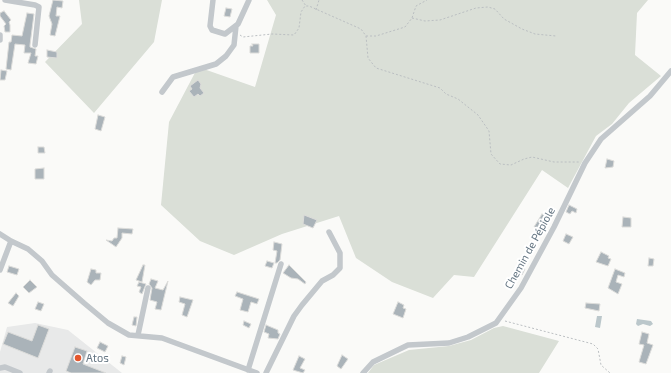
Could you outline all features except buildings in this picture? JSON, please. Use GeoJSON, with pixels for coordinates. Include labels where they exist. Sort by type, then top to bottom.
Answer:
{"type":"FeatureCollection","features":[{"type":"Feature","properties":{"kind":"street"},"geometry":{"type":"LineString","coordinates":[[2,0],[23,1],[39,7],[35,45]]}},
{"type":"Feature","properties":{"kind":"street"},"geometry":{"type":"LineString","coordinates":[[213,0],[209,23],[212,30],[225,34],[236,29]]}},
{"type":"Feature","properties":{"kind":"street"},"geometry":{"type":"LineString","coordinates":[[162,92],[173,77],[216,64],[226,56],[234,45],[236,29],[249,0]]}},
{"type":"Feature","properties":{"kind":"street"},"geometry":{"type":"LineString","coordinates":[[0,35],[0,40]]}},
{"type":"Feature","properties":{"kind":"street","name":"Chemin de Pépiole"},"geometry":{"type":"LineString","coordinates":[[363,373],[373,362],[408,346],[449,343],[468,338],[482,332],[496,323],[521,288],[554,228],[585,162],[602,139],[650,96],[671,71]]}},
{"type":"Feature","properties":{"kind":"street"},"geometry":{"type":"LineString","coordinates":[[266,373],[302,304],[322,281],[333,276],[340,268],[340,253],[329,232]]}},
{"type":"Feature","properties":{"kind":"street"},"geometry":{"type":"LineString","coordinates":[[0,234],[11,242],[28,249],[42,261],[52,275],[108,323],[129,335],[162,338],[257,373]]}},
{"type":"Feature","properties":{"kind":"street"},"geometry":{"type":"LineString","coordinates":[[0,270],[11,242]]}},
{"type":"Feature","properties":{"kind":"street"},"geometry":{"type":"LineString","coordinates":[[248,370],[281,264]]}},
{"type":"Feature","properties":{"kind":"street"},"geometry":{"type":"LineString","coordinates":[[138,335],[148,288]]}},
{"type":"Feature","properties":{"kind":"street"},"geometry":{"type":"LineString","coordinates":[[0,368],[5,367],[20,373]]}},
{"type":"Feature","properties":{"kind":"path"},"geometry":{"type":"LineString","coordinates":[[302,0],[306,6],[362,29],[366,36],[368,58],[376,68],[440,88],[446,94],[458,99],[478,115],[489,131],[491,154],[500,164],[511,165],[532,157],[554,162],[585,162]]}},
{"type":"Feature","properties":{"kind":"path"},"geometry":{"type":"LineString","coordinates":[[316,10],[320,0]]}},
{"type":"Feature","properties":{"kind":"path"},"geometry":{"type":"LineString","coordinates":[[366,36],[376,36],[405,27],[412,18],[416,6],[427,0]]}},
{"type":"Feature","properties":{"kind":"path"},"geometry":{"type":"LineString","coordinates":[[236,29],[243,37],[272,34],[294,35],[299,28],[302,12],[306,6]]}},
{"type":"Feature","properties":{"kind":"path"},"geometry":{"type":"LineString","coordinates":[[412,18],[425,21],[440,20],[476,8],[488,7],[495,9],[504,19],[522,29],[535,34],[556,36]]}},
{"type":"Feature","properties":{"kind":"path"},"geometry":{"type":"LineString","coordinates":[[499,319],[593,344],[598,349],[601,365],[610,373]]}},
{"type":"Feature","properties":{"kind":"shaded area"},"geometry":{"type":"Polygon","coordinates":[[[79,0],[162,0],[154,42],[94,113],[45,62],[82,24],[79,0]]]}},
{"type":"Feature","properties":{"kind":"shaded area"},"geometry":{"type":"Polygon","coordinates":[[[267,0],[648,0],[637,13],[635,55],[661,76],[629,103],[612,124],[596,136],[568,188],[542,170],[474,277],[454,275],[433,298],[392,282],[356,258],[339,216],[282,234],[234,255],[200,241],[161,205],[169,122],[198,67],[255,87],[276,15],[267,0]]]}},
{"type":"Feature","properties":{"kind":"shaded area"},"geometry":{"type":"Polygon","coordinates":[[[597,316],[602,316],[600,328],[595,327],[597,316]]]}},
{"type":"Feature","properties":{"kind":"shaded area"},"geometry":{"type":"Polygon","coordinates":[[[637,319],[651,321],[653,324],[650,326],[643,324],[638,326],[636,324],[637,319]]]}},
{"type":"Feature","properties":{"kind":"shaded area"},"geometry":{"type":"Polygon","coordinates":[[[35,323],[68,330],[122,373],[0,373],[0,352],[7,327],[35,323]]]}},
{"type":"Feature","properties":{"kind":"shaded area"},"geometry":{"type":"Polygon","coordinates":[[[503,326],[559,341],[539,373],[368,373],[374,365],[409,350],[449,346],[471,340],[494,328],[503,326]]]}},
{"type":"Feature","properties":{"kind":"place","name":"Atos"},"geometry":{"type":"Point","coordinates":[78,358]}}]}
